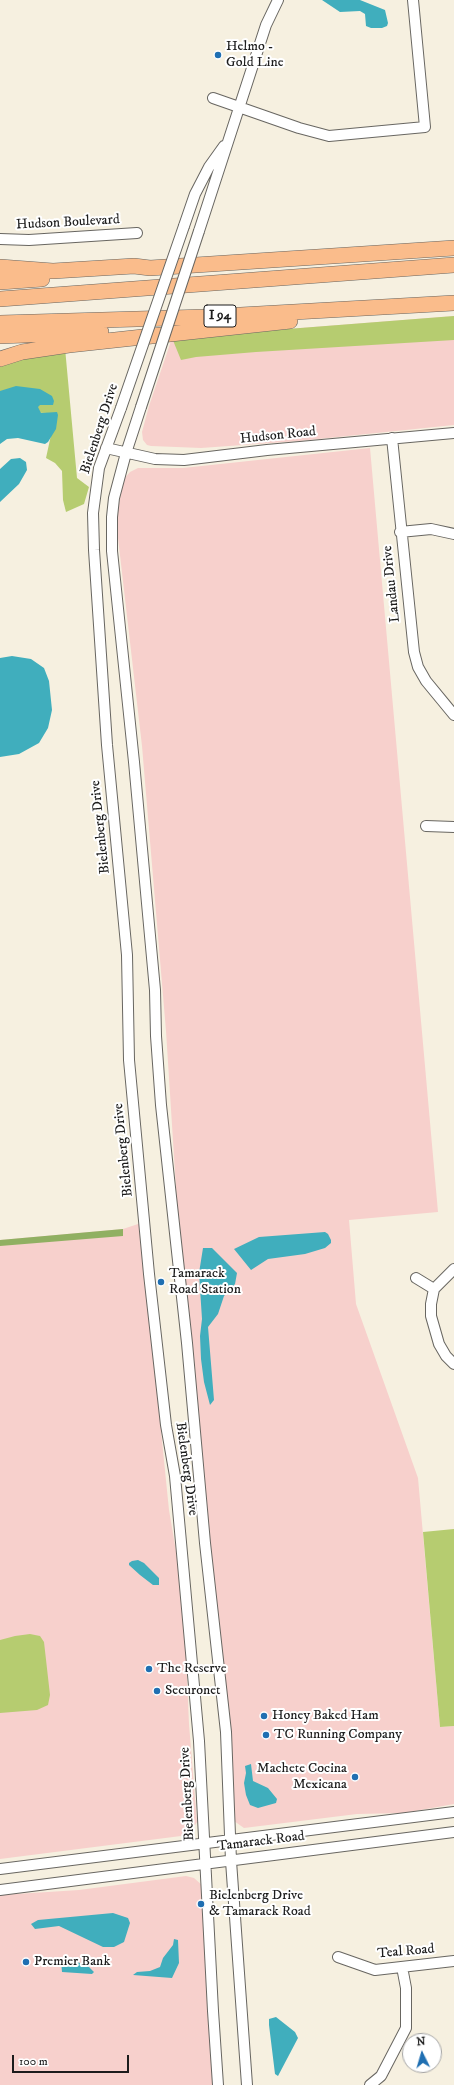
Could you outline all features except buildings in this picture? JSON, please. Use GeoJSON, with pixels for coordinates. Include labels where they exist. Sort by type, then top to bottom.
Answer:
{"type":"FeatureCollection","features":[{"type":"Feature","properties":{"kind":"highway"},"geometry":{"type":"LineString","coordinates":[[0,267],[53,271],[134,266],[150,268],[454,248]]}},
{"type":"Feature","properties":{"kind":"highway","name":"I 94"},"geometry":{"type":"LineString","coordinates":[[0,299],[454,265]]}},
{"type":"Feature","properties":{"kind":"highway"},"geometry":{"type":"LineString","coordinates":[[0,282],[136,272],[150,268]]}},
{"type":"Feature","properties":{"kind":"highway"},"geometry":{"type":"LineString","coordinates":[[0,359],[22,352],[69,345],[255,326],[447,303]]}},
{"type":"Feature","properties":{"kind":"highway","name":"I 94"},"geometry":{"type":"LineString","coordinates":[[0,323],[205,317],[447,303]]}},
{"type":"Feature","properties":{"kind":"highway"},"geometry":{"type":"LineString","coordinates":[[0,336],[255,326]]}},
{"type":"Feature","properties":{"kind":"street"},"geometry":{"type":"LineString","coordinates":[[228,141],[266,25],[278,0]]}},
{"type":"Feature","properties":{"kind":"street"},"geometry":{"type":"LineString","coordinates":[[213,98],[240,106],[299,128],[329,136],[425,127],[413,0]]}},
{"type":"Feature","properties":{"kind":"street","name":"Bielenberg Drive"},"geometry":{"type":"LineString","coordinates":[[218,2085],[205,1864],[200,1741],[175,1476],[166,1425],[130,1068],[127,955],[107,745],[94,550],[94,493],[99,468],[195,194],[209,167],[228,141]]}},
{"type":"Feature","properties":{"kind":"street","name":"Bielenberg Drive"},"geometry":{"type":"LineString","coordinates":[[228,141],[223,161],[126,453],[113,504],[112,551],[134,762],[155,990],[156,1036],[161,1105],[187,1343],[205,1543],[226,1732],[231,1861],[247,2085]]}},
{"type":"Feature","properties":{"kind":"street","name":"Hudson Boulevard"},"geometry":{"type":"LineString","coordinates":[[0,239],[37,240],[137,233]]}},
{"type":"Feature","properties":{"kind":"street","name":"Hudson Road"},"geometry":{"type":"LineString","coordinates":[[106,448],[155,459],[184,460],[454,433]]}},
{"type":"Feature","properties":{"kind":"street","name":"Landau Drive"},"geometry":{"type":"LineString","coordinates":[[392,438],[400,532],[414,652],[418,667],[426,681],[454,715]]}},
{"type":"Feature","properties":{"kind":"street"},"geometry":{"type":"LineString","coordinates":[[400,532],[431,529],[454,534]]}},
{"type":"Feature","properties":{"kind":"street"},"geometry":{"type":"LineString","coordinates":[[426,826],[454,827]]}},
{"type":"Feature","properties":{"kind":"street"},"geometry":{"type":"LineString","coordinates":[[454,1269],[434,1289],[431,1304],[434,1328],[439,1344],[446,1356],[454,1364]]}},
{"type":"Feature","properties":{"kind":"street"},"geometry":{"type":"LineString","coordinates":[[416,1278],[434,1289]]}},
{"type":"Feature","properties":{"kind":"street","name":"Tamarack Road"},"geometry":{"type":"LineString","coordinates":[[0,1869],[204,1842],[454,1812]]}},
{"type":"Feature","properties":{"kind":"street","name":"Tamarack Road"},"geometry":{"type":"LineString","coordinates":[[0,1890],[454,1832]]}},
{"type":"Feature","properties":{"kind":"street","name":"Teal Road"},"geometry":{"type":"LineString","coordinates":[[338,1956],[375,1970],[454,1961]]}},
{"type":"Feature","properties":{"kind":"street"},"geometry":{"type":"LineString","coordinates":[[370,2085],[381,2076],[406,2028],[406,1988],[402,1967]]}},
{"type":"Feature","properties":{"kind":"shaded area"},"geometry":{"type":"Polygon","coordinates":[[[454,316],[454,425],[299,441],[201,448],[151,446],[147,445],[143,440],[142,432],[149,406],[172,338],[454,316]]]}},
{"type":"Feature","properties":{"kind":"shaded area"},"geometry":{"type":"Polygon","coordinates":[[[370,448],[438,1212],[349,1220],[356,1304],[418,1478],[440,1727],[454,1726],[454,1804],[404,1813],[357,1814],[244,1828],[234,1821],[226,1790],[220,1723],[212,1557],[178,1261],[178,1219],[166,1031],[142,746],[118,538],[118,509],[123,480],[130,472],[138,468],[183,468],[370,448]]]}},
{"type":"Feature","properties":{"kind":"shaded area"},"geometry":{"type":"Polygon","coordinates":[[[141,1223],[160,1368],[161,1431],[169,1510],[178,1563],[197,1822],[191,1831],[181,1836],[0,1859],[0,1240],[123,1229],[141,1223]]]}},
{"type":"Feature","properties":{"kind":"shaded area"},"geometry":{"type":"Polygon","coordinates":[[[186,1876],[194,1878],[203,1886],[214,2085],[0,2085],[0,1895],[79,1890],[186,1876]]]}},
{"type":"Feature","properties":{"kind":"green space"},"geometry":{"type":"Polygon","coordinates":[[[454,316],[454,340],[256,352],[196,357],[181,360],[172,338],[454,316]]]}},
{"type":"Feature","properties":{"kind":"green space"},"geometry":{"type":"Polygon","coordinates":[[[65,348],[77,478],[89,487],[84,504],[66,512],[63,500],[62,471],[55,463],[46,458],[51,435],[47,413],[0,412],[0,362],[65,348]]]}},
{"type":"Feature","properties":{"kind":"green space"},"geometry":{"type":"Polygon","coordinates":[[[123,1229],[123,1236],[0,1246],[0,1240],[123,1229]]]}},
{"type":"Feature","properties":{"kind":"green space"},"geometry":{"type":"Polygon","coordinates":[[[454,1529],[454,1726],[440,1727],[423,1532],[454,1529]]]}},
{"type":"Feature","properties":{"kind":"green space"},"geometry":{"type":"Polygon","coordinates":[[[30,1634],[40,1636],[44,1642],[50,1695],[48,1705],[37,1710],[0,1713],[0,1640],[30,1634]]]}},
{"type":"Feature","properties":{"kind":"water"},"geometry":{"type":"Polygon","coordinates":[[[322,0],[360,0],[385,10],[388,23],[387,26],[382,28],[371,28],[366,26],[365,14],[360,11],[340,12],[322,0]]]}},
{"type":"Feature","properties":{"kind":"water"},"geometry":{"type":"Polygon","coordinates":[[[16,386],[40,389],[52,396],[54,401],[53,405],[40,405],[38,407],[41,413],[57,412],[58,415],[56,429],[48,442],[45,444],[18,438],[7,439],[0,444],[0,391],[16,386]]]}},
{"type":"Feature","properties":{"kind":"water"},"geometry":{"type":"Polygon","coordinates":[[[20,458],[26,462],[27,470],[19,484],[0,502],[0,469],[11,459],[20,458]]]}},
{"type":"Feature","properties":{"kind":"water"},"geometry":{"type":"Polygon","coordinates":[[[12,656],[31,659],[44,668],[49,681],[52,710],[48,728],[39,743],[19,754],[0,757],[0,658],[12,656]]]}},
{"type":"Feature","properties":{"kind":"water"},"geometry":{"type":"Polygon","coordinates":[[[325,1232],[328,1234],[331,1243],[325,1248],[305,1254],[268,1259],[251,1270],[234,1249],[259,1237],[325,1232]]]}},
{"type":"Feature","properties":{"kind":"water"},"geometry":{"type":"Polygon","coordinates":[[[203,1248],[212,1248],[237,1273],[235,1284],[224,1296],[218,1314],[208,1327],[214,1400],[210,1405],[204,1382],[201,1359],[200,1336],[202,1319],[199,1273],[203,1248]]]}},
{"type":"Feature","properties":{"kind":"water"},"geometry":{"type":"Polygon","coordinates":[[[138,1560],[144,1563],[159,1578],[159,1585],[153,1585],[140,1575],[129,1565],[132,1561],[138,1560]]]}},
{"type":"Feature","properties":{"kind":"water"},"geometry":{"type":"Polygon","coordinates":[[[251,1764],[253,1781],[268,1788],[277,1799],[276,1803],[258,1808],[250,1805],[246,1795],[244,1783],[246,1773],[245,1766],[251,1764]]]}},
{"type":"Feature","properties":{"kind":"water"},"geometry":{"type":"Polygon","coordinates":[[[113,1913],[128,1918],[130,1923],[124,1942],[114,1947],[103,1947],[59,1926],[35,1929],[31,1924],[38,1920],[113,1913]]]}},
{"type":"Feature","properties":{"kind":"water"},"geometry":{"type":"Polygon","coordinates":[[[174,1939],[178,1940],[179,1963],[172,1978],[133,1975],[137,1972],[150,1971],[160,1967],[163,1958],[173,1945],[174,1939]]]}},
{"type":"Feature","properties":{"kind":"water"},"geometry":{"type":"Polygon","coordinates":[[[64,1956],[89,1967],[94,1972],[92,1974],[62,1972],[61,1960],[64,1956]]]}},
{"type":"Feature","properties":{"kind":"water"},"geometry":{"type":"Polygon","coordinates":[[[276,2017],[295,2032],[298,2038],[278,2076],[275,2074],[269,2025],[269,2019],[276,2017]]]}},
{"type":"Feature","properties":{"kind":"place","name":"Helmo - Gold Line"},"geometry":{"type":"Point","coordinates":[218,55]}},
{"type":"Feature","properties":{"kind":"place","name":"Tamarack Road Station"},"geometry":{"type":"Point","coordinates":[161,1282]}},
{"type":"Feature","properties":{"kind":"place","name":"The Reserve"},"geometry":{"type":"Point","coordinates":[149,1669]}},
{"type":"Feature","properties":{"kind":"place","name":"Securonet"},"geometry":{"type":"Point","coordinates":[157,1691]}},
{"type":"Feature","properties":{"kind":"place","name":"Honey Baked Ham"},"geometry":{"type":"Point","coordinates":[264,1716]}},
{"type":"Feature","properties":{"kind":"place","name":"TC Running Company"},"geometry":{"type":"Point","coordinates":[266,1735]}},
{"type":"Feature","properties":{"kind":"place","name":"Machete Cocina Mexicana"},"geometry":{"type":"Point","coordinates":[355,1777]}},
{"type":"Feature","properties":{"kind":"place","name":"Bielenberg Drive & Tamarack Road"},"geometry":{"type":"Point","coordinates":[201,1904]}},
{"type":"Feature","properties":{"kind":"place","name":"Premier Bank"},"geometry":{"type":"Point","coordinates":[26,1962]}}]}
